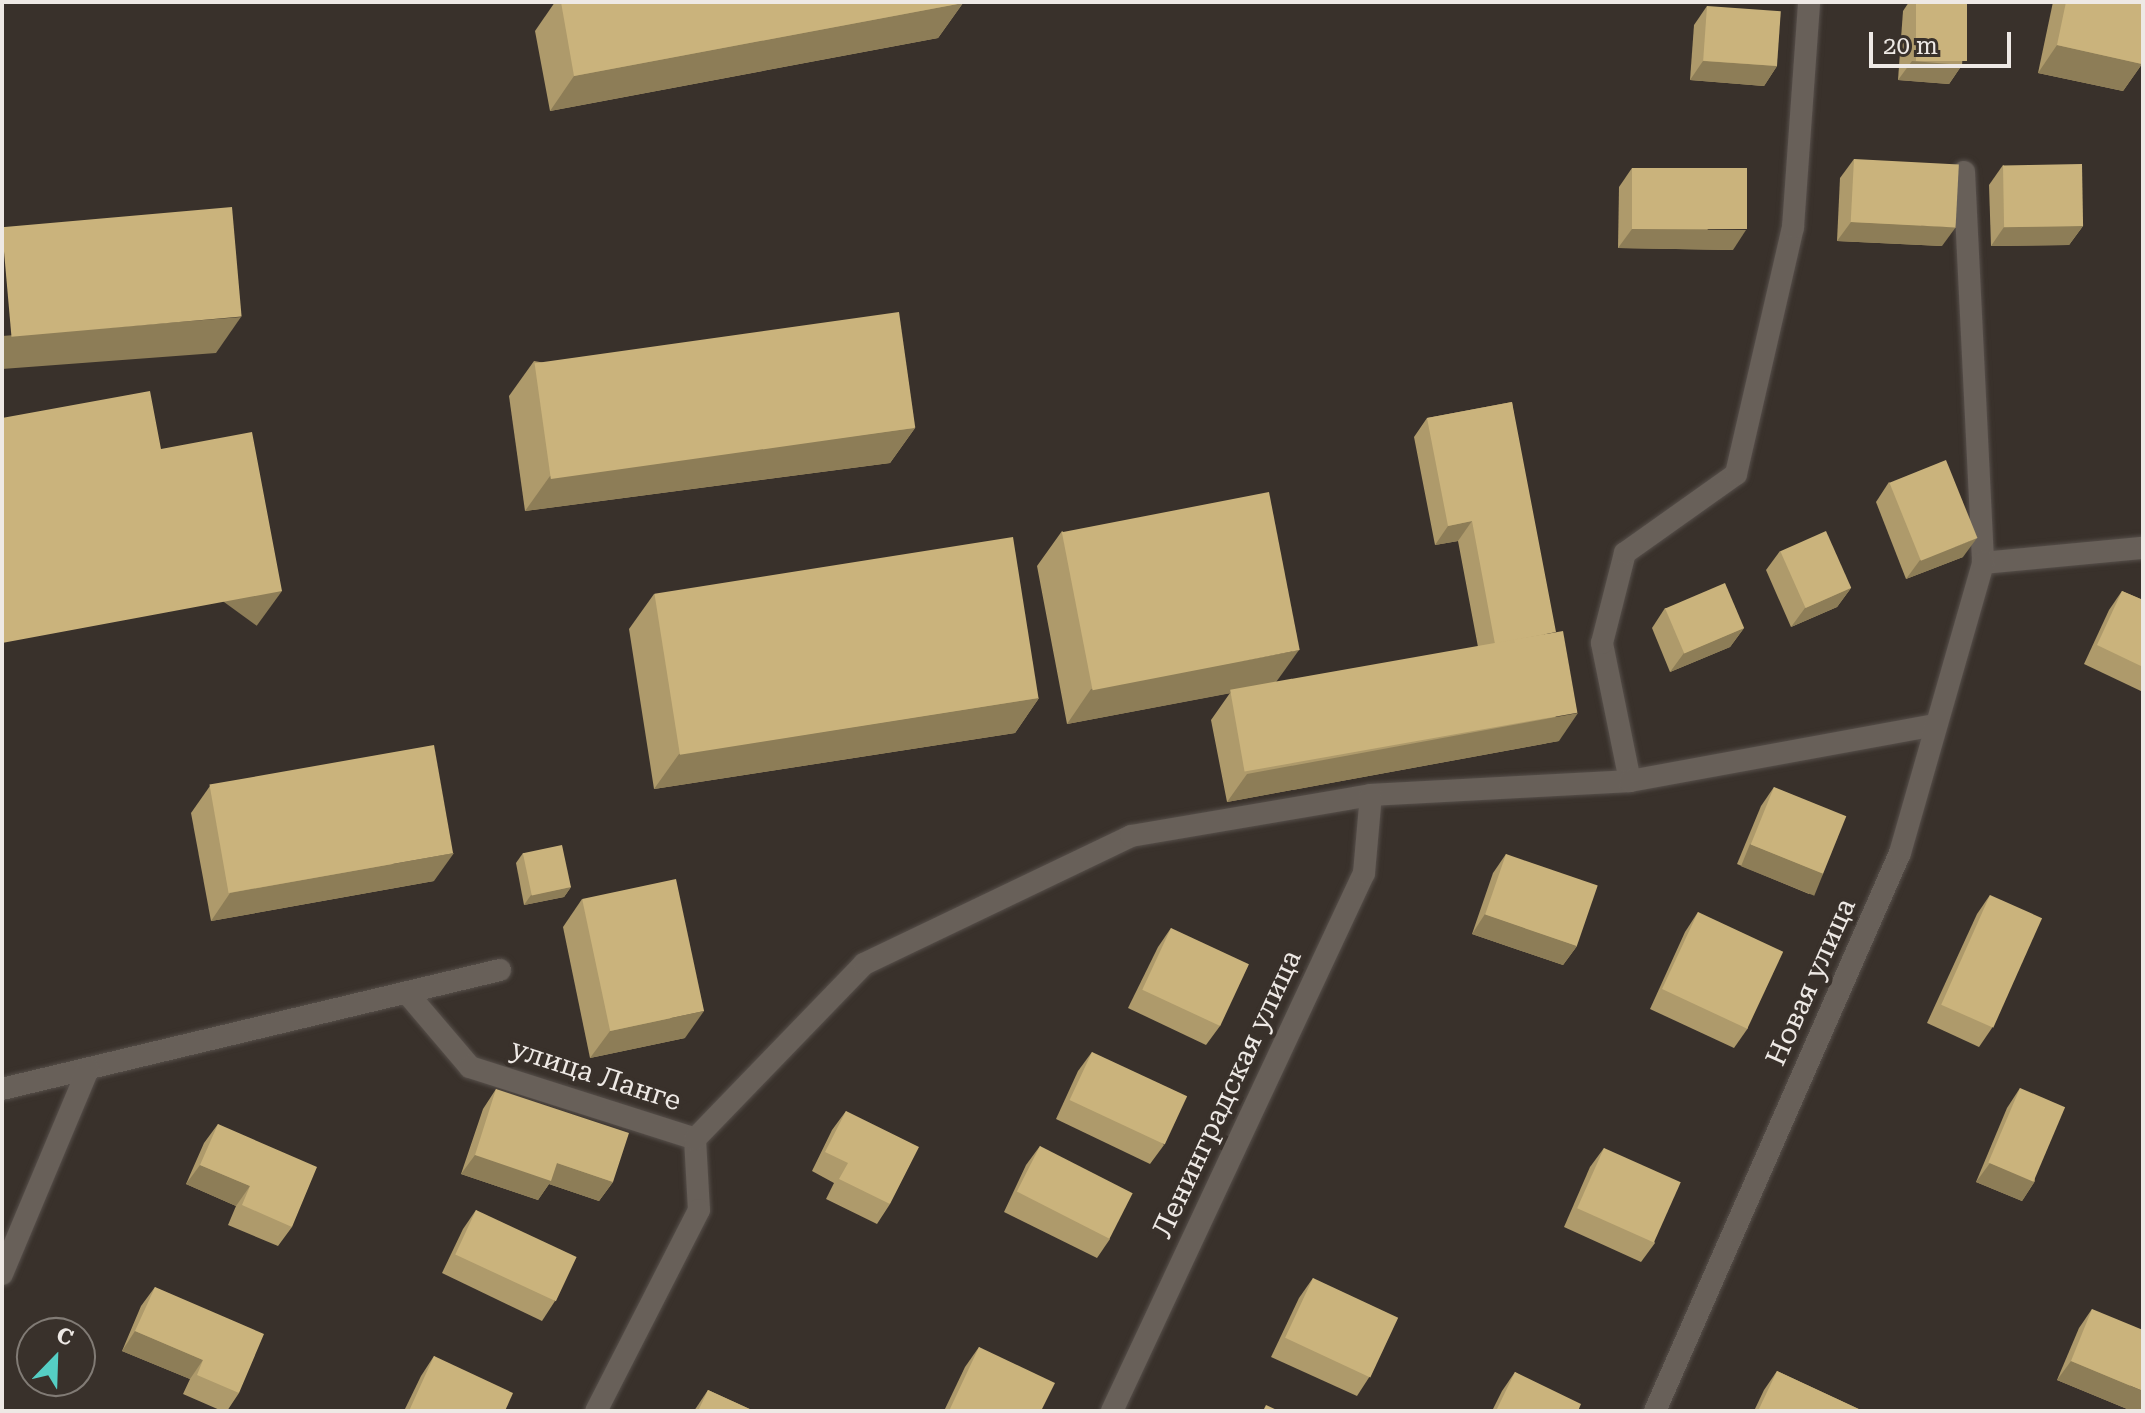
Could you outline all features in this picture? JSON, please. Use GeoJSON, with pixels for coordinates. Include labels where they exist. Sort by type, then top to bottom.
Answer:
{"type":"FeatureCollection","features":[{"type":"Feature","properties":{"kind":"street"},"geometry":{"type":"LineString","coordinates":[[1630,781],[1602,643],[1625,553],[1736,474],[1793,227],[1809,2]]}},
{"type":"Feature","properties":{"kind":"street","name":"Новая улица"},"geometry":{"type":"LineString","coordinates":[[1655,1411],[1900,853],[1983,563],[1964,172]]}},
{"type":"Feature","properties":{"kind":"street"},"geometry":{"type":"LineString","coordinates":[[1983,563],[2143,548]]}},
{"type":"Feature","properties":{"kind":"street"},"geometry":{"type":"LineString","coordinates":[[695,1139],[864,964],[1131,836],[1371,795],[1630,781],[1936,725]]}},
{"type":"Feature","properties":{"kind":"street","name":"Ленинградская улица"},"geometry":{"type":"LineString","coordinates":[[1112,1411],[1364,873],[1371,795]]}},
{"type":"Feature","properties":{"kind":"street"},"geometry":{"type":"LineString","coordinates":[[2,1089],[500,970]]}},
{"type":"Feature","properties":{"kind":"street","name":"улица Ланге"},"geometry":{"type":"LineString","coordinates":[[407,993],[470,1067],[695,1139],[699,1210],[596,1411]]}},
{"type":"Feature","properties":{"kind":"street"},"geometry":{"type":"LineString","coordinates":[[2,1274],[88,1069]]}},
{"type":"Feature","properties":{"kind":"building"},"geometry":{"type":"Polygon","coordinates":[[[561,2],[963,2],[963,3],[574,76],[561,2]]]}},
{"type":"Feature","properties":{"kind":"building"},"geometry":{"type":"Polygon","coordinates":[[[1916,2],[1967,2],[1967,61],[1916,61],[1916,2]]]}},
{"type":"Feature","properties":{"kind":"building"},"geometry":{"type":"Polygon","coordinates":[[[2066,2],[2143,2],[2142,64],[2057,45],[2066,2]]]}},
{"type":"Feature","properties":{"kind":"building"},"geometry":{"type":"Polygon","coordinates":[[[1707,6],[1781,11],[1777,66],[1703,61],[1707,6]]]}},
{"type":"Feature","properties":{"kind":"building"},"geometry":{"type":"Polygon","coordinates":[[[1854,159],[1959,164],[1956,227],[1851,222],[1854,159]]]}},
{"type":"Feature","properties":{"kind":"building"},"geometry":{"type":"Polygon","coordinates":[[[2082,164],[2083,226],[2004,227],[2003,165],[2082,164]]]}},
{"type":"Feature","properties":{"kind":"building"},"geometry":{"type":"Polygon","coordinates":[[[1632,168],[1747,168],[1747,229],[1632,229],[1632,168]]]}},
{"type":"Feature","properties":{"kind":"building"},"geometry":{"type":"Polygon","coordinates":[[[232,207],[242,317],[11,337],[2,227],[232,207]]]}},
{"type":"Feature","properties":{"kind":"building"},"geometry":{"type":"Polygon","coordinates":[[[899,312],[915,428],[551,479],[535,363],[899,312]]]}},
{"type":"Feature","properties":{"kind":"building"},"geometry":{"type":"Polygon","coordinates":[[[150,391],[161,449],[252,432],[282,591],[2,643],[2,418],[150,391]]]}},
{"type":"Feature","properties":{"kind":"building"},"geometry":{"type":"Polygon","coordinates":[[[1512,402],[1556,632],[1495,644],[1472,521],[1448,526],[1427,418],[1512,402]]]}},
{"type":"Feature","properties":{"kind":"building"},"geometry":{"type":"Polygon","coordinates":[[[1946,460],[1977,538],[1921,561],[1889,483],[1946,460]]]}},
{"type":"Feature","properties":{"kind":"building"},"geometry":{"type":"Polygon","coordinates":[[[1269,492],[1300,650],[1093,690],[1062,532],[1269,492]]]}},
{"type":"Feature","properties":{"kind":"building"},"geometry":{"type":"Polygon","coordinates":[[[1826,531],[1851,588],[1806,608],[1780,551],[1826,531]]]}},
{"type":"Feature","properties":{"kind":"building"},"geometry":{"type":"Polygon","coordinates":[[[1013,537],[1038,698],[680,755],[654,594],[1013,537]]]}},
{"type":"Feature","properties":{"kind":"building"},"geometry":{"type":"Polygon","coordinates":[[[1725,583],[1744,628],[1684,654],[1665,608],[1725,583]]]}},
{"type":"Feature","properties":{"kind":"building"},"geometry":{"type":"Polygon","coordinates":[[[2122,591],[2143,600],[2143,667],[2097,645],[2122,591]]]}},
{"type":"Feature","properties":{"kind":"building"},"geometry":{"type":"Polygon","coordinates":[[[1563,631],[1577,713],[1245,771],[1230,690],[1563,631]]]}},
{"type":"Feature","properties":{"kind":"building"},"geometry":{"type":"Polygon","coordinates":[[[434,745],[453,853],[229,893],[209,785],[434,745]]]}},
{"type":"Feature","properties":{"kind":"building"},"geometry":{"type":"Polygon","coordinates":[[[1774,787],[1846,816],[1823,874],[1751,844],[1774,787]]]}},
{"type":"Feature","properties":{"kind":"building"},"geometry":{"type":"Polygon","coordinates":[[[562,845],[571,887],[532,895],[523,853],[562,845]]]}},
{"type":"Feature","properties":{"kind":"building"},"geometry":{"type":"Polygon","coordinates":[[[1506,854],[1598,886],[1577,946],[1485,915],[1506,854]]]}},
{"type":"Feature","properties":{"kind":"building"},"geometry":{"type":"Polygon","coordinates":[[[676,879],[704,1011],[610,1031],[582,899],[676,879]]]}},
{"type":"Feature","properties":{"kind":"building"},"geometry":{"type":"Polygon","coordinates":[[[1990,895],[2042,918],[1993,1028],[1941,1005],[1990,895]]]}},
{"type":"Feature","properties":{"kind":"building"},"geometry":{"type":"Polygon","coordinates":[[[1698,912],[1783,952],[1747,1029],[1662,989],[1698,912]]]}},
{"type":"Feature","properties":{"kind":"building"},"geometry":{"type":"Polygon","coordinates":[[[1171,928],[1249,964],[1220,1026],[1142,990],[1171,928]]]}},
{"type":"Feature","properties":{"kind":"building"},"geometry":{"type":"Polygon","coordinates":[[[1092,1052],[1187,1096],[1165,1144],[1070,1100],[1092,1052]]]}},
{"type":"Feature","properties":{"kind":"building"},"geometry":{"type":"Polygon","coordinates":[[[2020,1088],[2065,1107],[2033,1182],[1988,1163],[2020,1088]]]}},
{"type":"Feature","properties":{"kind":"building"},"geometry":{"type":"Polygon","coordinates":[[[496,1089],[629,1133],[613,1182],[557,1163],[551,1181],[475,1155],[496,1089]]]}},
{"type":"Feature","properties":{"kind":"building"},"geometry":{"type":"Polygon","coordinates":[[[846,1111],[919,1147],[890,1204],[839,1179],[848,1163],[825,1152],[846,1111]]]}},
{"type":"Feature","properties":{"kind":"building"},"geometry":{"type":"Polygon","coordinates":[[[218,1124],[317,1167],[292,1227],[242,1205],[250,1186],[200,1165],[218,1124]]]}},
{"type":"Feature","properties":{"kind":"building"},"geometry":{"type":"Polygon","coordinates":[[[1040,1146],[1133,1193],[1110,1239],[1017,1191],[1040,1146]]]}},
{"type":"Feature","properties":{"kind":"building"},"geometry":{"type":"Polygon","coordinates":[[[1604,1148],[1681,1182],[1654,1242],[1577,1208],[1604,1148]]]}},
{"type":"Feature","properties":{"kind":"building"},"geometry":{"type":"Polygon","coordinates":[[[476,1210],[577,1257],[556,1301],[455,1254],[476,1210]]]}},
{"type":"Feature","properties":{"kind":"building"},"geometry":{"type":"Polygon","coordinates":[[[1313,1278],[1398,1318],[1370,1378],[1285,1338],[1313,1278]]]}},
{"type":"Feature","properties":{"kind":"building"},"geometry":{"type":"Polygon","coordinates":[[[155,1287],[264,1334],[239,1393],[197,1375],[203,1360],[135,1331],[155,1287]]]}},
{"type":"Feature","properties":{"kind":"building"},"geometry":{"type":"Polygon","coordinates":[[[2092,1309],[2143,1330],[2143,1391],[2071,1361],[2092,1309]]]}},
{"type":"Feature","properties":{"kind":"building"},"geometry":{"type":"Polygon","coordinates":[[[979,1347],[1055,1383],[1041,1411],[949,1411],[979,1347]]]}},
{"type":"Feature","properties":{"kind":"building"},"geometry":{"type":"Polygon","coordinates":[[[434,1356],[513,1393],[505,1411],[409,1411],[434,1356]]]}},
{"type":"Feature","properties":{"kind":"building"},"geometry":{"type":"Polygon","coordinates":[[[1777,1371],[1863,1411],[1758,1411],[1777,1371]]]}},
{"type":"Feature","properties":{"kind":"building"},"geometry":{"type":"Polygon","coordinates":[[[1515,1372],[1581,1404],[1578,1411],[1496,1411],[1515,1372]]]}},
{"type":"Feature","properties":{"kind":"building"},"geometry":{"type":"Polygon","coordinates":[[[708,1390],[754,1411],[698,1411],[708,1390]]]}},
{"type":"Feature","properties":{"kind":"building"},"geometry":{"type":"Polygon","coordinates":[[[1266,1405],[1279,1411],[1263,1411],[1266,1405]]]}}]}
